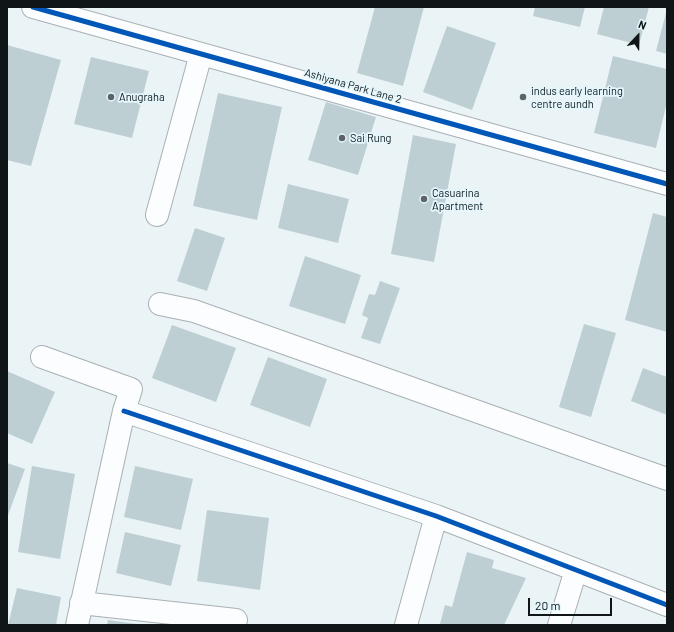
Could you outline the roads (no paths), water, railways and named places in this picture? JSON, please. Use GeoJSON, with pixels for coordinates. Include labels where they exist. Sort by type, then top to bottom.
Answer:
{"type":"FeatureCollection","features":[{"type":"Feature","properties":{"kind":"street","name":"Ashiyana Park Lane 2"},"geometry":{"type":"LineString","coordinates":[[33,7],[667,184]]}},
{"type":"Feature","properties":{"kind":"street"},"geometry":{"type":"LineString","coordinates":[[157,215],[201,54]]}},
{"type":"Feature","properties":{"kind":"street"},"geometry":{"type":"LineString","coordinates":[[160,304],[194,312],[667,479]]}},
{"type":"Feature","properties":{"kind":"street"},"geometry":{"type":"LineString","coordinates":[[42,357],[131,389],[124,411],[76,625]]}},
{"type":"Feature","properties":{"kind":"street"},"geometry":{"type":"LineString","coordinates":[[124,411],[436,516],[667,605]]}},
{"type":"Feature","properties":{"kind":"street"},"geometry":{"type":"LineString","coordinates":[[406,625],[436,516]]}},
{"type":"Feature","properties":{"kind":"street"},"geometry":{"type":"LineString","coordinates":[[559,625],[576,570]]}},
{"type":"Feature","properties":{"kind":"street"},"geometry":{"type":"LineString","coordinates":[[81,603],[236,620]]}},
{"type":"Feature","properties":{"kind":"place","name":"Anugraha"},"geometry":{"type":"Point","coordinates":[111,97]}},
{"type":"Feature","properties":{"kind":"place","name":"indus early learning centre aundh"},"geometry":{"type":"Point","coordinates":[523,97]}},
{"type":"Feature","properties":{"kind":"place","name":"Sai Rung"},"geometry":{"type":"Point","coordinates":[342,138]}},
{"type":"Feature","properties":{"kind":"place","name":"Casuarina Apartment"},"geometry":{"type":"Point","coordinates":[424,199]}}]}
